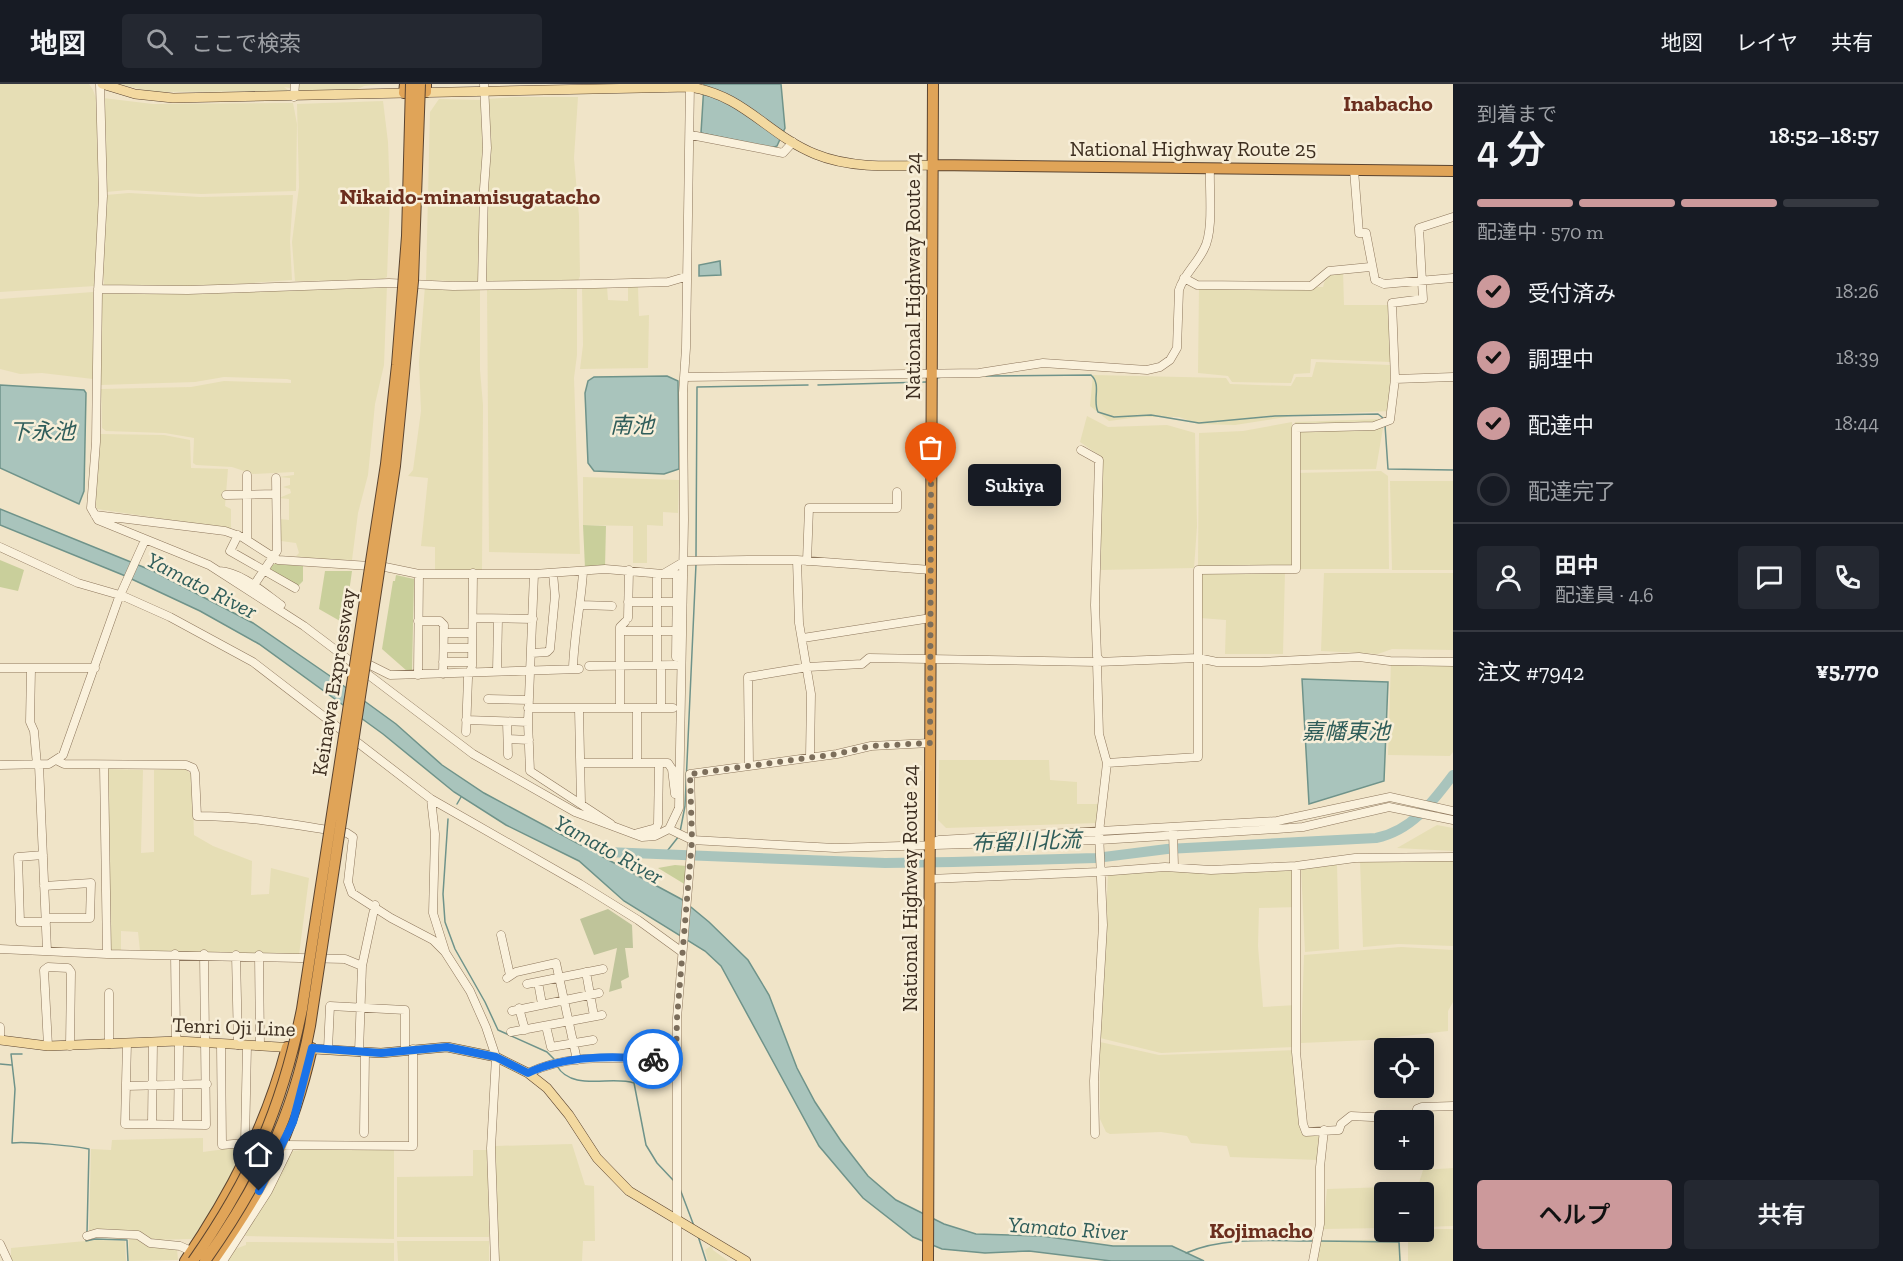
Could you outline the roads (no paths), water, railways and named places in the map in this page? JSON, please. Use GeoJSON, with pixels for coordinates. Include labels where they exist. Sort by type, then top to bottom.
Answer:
{"type":"FeatureCollection","features":[{"type":"Feature","properties":{"kind":"highway","name":"National Highway Route 24"},"geometry":{"type":"LineString","coordinates":[[928,1261],[933,84]]}},
{"type":"Feature","properties":{"kind":"highway","name":"Keinawa Expressway"},"geometry":{"type":"LineString","coordinates":[[192,1256],[232,1203],[265,1137],[285,1081],[302,1009],[386,464],[398,365],[406,247],[407,87]]}},
{"type":"Feature","properties":{"kind":"highway","name":"Keinawa Expressway"},"geometry":{"type":"LineString","coordinates":[[205,1261],[241,1207],[272,1152],[288,1111],[305,1049],[396,455],[414,259],[424,87]]}},
{"type":"Feature","properties":{"kind":"highway","name":"National Highway Route 25"},"geometry":{"type":"LineString","coordinates":[[933,165],[1453,171]]}},
{"type":"Feature","properties":{"kind":"highway"},"geometry":{"type":"LineString","coordinates":[[185,1261],[226,1197],[278,1080],[287,1047]]}},
{"type":"Feature","properties":{"kind":"highway"},"geometry":{"type":"LineString","coordinates":[[213,1261],[287,1146],[312,1048]]}},
{"type":"Feature","properties":{"kind":"main road"},"geometry":{"type":"LineString","coordinates":[[101,84],[126,93],[152,97],[294,97],[407,87],[694,87],[737,102],[789,140],[813,154],[836,162],[933,165]]}},
{"type":"Feature","properties":{"kind":"main road","name":"Tenri Oji Line"},"geometry":{"type":"LineString","coordinates":[[0,1040],[48,1046],[178,1041],[362,1052],[447,1047],[496,1057],[528,1073],[558,1101],[611,1175],[649,1206],[746,1261]]}},
{"type":"Feature","properties":{"kind":"street"},"geometry":{"type":"LineString","coordinates":[[101,84],[103,166],[98,289],[96,442],[90,508],[98,520],[144,541],[169,547],[217,571],[346,656],[473,754],[575,812],[633,834],[655,836],[675,832],[691,842],[929,848],[1303,826],[1389,807],[1453,820]]}},
{"type":"Feature","properties":{"kind":"street"},"geometry":{"type":"LineString","coordinates":[[294,97],[295,84]]}},
{"type":"Feature","properties":{"kind":"street"},"geometry":{"type":"LineString","coordinates":[[482,285],[487,148],[484,87]]}},
{"type":"Feature","properties":{"kind":"street"},"geometry":{"type":"LineString","coordinates":[[677,1261],[676,1059],[691,842],[679,796],[679,563],[686,277],[694,87]]}},
{"type":"Feature","properties":{"kind":"street"},"geometry":{"type":"LineString","coordinates":[[691,135],[783,153],[789,140]]}},
{"type":"Feature","properties":{"kind":"street"},"geometry":{"type":"LineString","coordinates":[[684,377],[979,373],[1043,363],[1125,371],[1160,367],[1170,360],[1177,348],[1179,290],[1184,278],[1204,249],[1208,236],[1210,169]]}},
{"type":"Feature","properties":{"kind":"street"},"geometry":{"type":"LineString","coordinates":[[1354,170],[1359,233],[1366,233],[1370,267],[1375,280],[1384,284],[1453,278]]}},
{"type":"Feature","properties":{"kind":"street"},"geometry":{"type":"LineString","coordinates":[[1107,762],[1198,757],[1198,570],[1296,569],[1296,428],[1386,424],[1391,417],[1395,379],[1392,303],[1424,299],[1419,228],[1453,217]]}},
{"type":"Feature","properties":{"kind":"street"},"geometry":{"type":"LineString","coordinates":[[1184,278],[1197,285],[1311,286],[1329,271],[1370,267]]}},
{"type":"Feature","properties":{"kind":"street"},"geometry":{"type":"LineString","coordinates":[[98,289],[188,290],[389,283],[482,285],[668,282],[686,277]]}},
{"type":"Feature","properties":{"kind":"street"},"geometry":{"type":"LineString","coordinates":[[1395,379],[1453,377]]}},
{"type":"Feature","properties":{"kind":"street"},"geometry":{"type":"LineString","coordinates":[[1081,450],[1099,460],[1095,605],[1100,734],[1107,762],[1099,839],[1103,925],[1094,1081],[1095,1134]]}},
{"type":"Feature","properties":{"kind":"street"},"geometry":{"type":"LineString","coordinates":[[247,475],[249,494],[247,540]]}},
{"type":"Feature","properties":{"kind":"street"},"geometry":{"type":"LineString","coordinates":[[254,585],[277,551],[276,478]]}},
{"type":"Feature","properties":{"kind":"street"},"geometry":{"type":"LineString","coordinates":[[807,561],[809,508],[897,508],[897,492]]}},
{"type":"Feature","properties":{"kind":"street"},"geometry":{"type":"LineString","coordinates":[[226,495],[276,494]]}},
{"type":"Feature","properties":{"kind":"street"},"geometry":{"type":"LineString","coordinates":[[95,514],[214,529],[238,535],[278,560],[324,565],[385,567],[419,574],[534,574],[629,570],[677,574]]}},
{"type":"Feature","properties":{"kind":"street"},"geometry":{"type":"LineString","coordinates":[[238,535],[230,551],[295,588]]}},
{"type":"Feature","properties":{"kind":"street"},"geometry":{"type":"LineString","coordinates":[[58,761],[63,755],[121,594],[144,541]]}},
{"type":"Feature","properties":{"kind":"street"},"geometry":{"type":"LineString","coordinates":[[0,547],[78,583],[121,594],[170,617],[253,662],[431,799],[580,884],[682,951]]}},
{"type":"Feature","properties":{"kind":"street"},"geometry":{"type":"LineString","coordinates":[[660,574],[679,563],[696,561],[797,560],[931,570]]}},
{"type":"Feature","properties":{"kind":"street"},"geometry":{"type":"LineString","coordinates":[[797,560],[799,623],[811,694],[810,757]]}},
{"type":"Feature","properties":{"kind":"street"},"geometry":{"type":"LineString","coordinates":[[679,563],[675,689],[676,699],[680,702]]}},
{"type":"Feature","properties":{"kind":"street"},"geometry":{"type":"LineString","coordinates":[[620,708],[620,631],[626,620],[629,570]]}},
{"type":"Feature","properties":{"kind":"street"},"geometry":{"type":"LineString","coordinates":[[217,571],[227,571],[254,585],[281,605],[287,615]]}},
{"type":"Feature","properties":{"kind":"street"},"geometry":{"type":"LineString","coordinates":[[346,656],[356,657],[378,671],[390,675],[576,668],[573,648],[583,572]]}},
{"type":"Feature","properties":{"kind":"street"},"geometry":{"type":"LineString","coordinates":[[466,732],[472,662],[472,573]]}},
{"type":"Feature","properties":{"kind":"street"},"geometry":{"type":"LineString","coordinates":[[532,653],[547,652],[550,649],[555,596],[553,573]]}},
{"type":"Feature","properties":{"kind":"street"},"geometry":{"type":"LineString","coordinates":[[418,675],[419,574]]}},
{"type":"Feature","properties":{"kind":"street"},"geometry":{"type":"LineString","coordinates":[[534,574],[528,704],[530,771],[548,780],[557,790],[581,803],[616,829]]}},
{"type":"Feature","properties":{"kind":"street"},"geometry":{"type":"LineString","coordinates":[[660,574],[657,631],[661,708]]}},
{"type":"Feature","properties":{"kind":"street"},"geometry":{"type":"LineString","coordinates":[[628,602],[676,602]]}},
{"type":"Feature","properties":{"kind":"street"},"geometry":{"type":"LineString","coordinates":[[580,605],[612,606]]}},
{"type":"Feature","properties":{"kind":"street"},"geometry":{"type":"LineString","coordinates":[[473,618],[533,619]]}},
{"type":"Feature","properties":{"kind":"street"},"geometry":{"type":"LineString","coordinates":[[803,638],[931,618]]}},
{"type":"Feature","properties":{"kind":"street"},"geometry":{"type":"LineString","coordinates":[[497,671],[498,619]]}},
{"type":"Feature","properties":{"kind":"street"},"geometry":{"type":"LineString","coordinates":[[418,621],[440,621],[444,625],[443,674]]}},
{"type":"Feature","properties":{"kind":"street"},"geometry":{"type":"LineString","coordinates":[[620,631],[676,631]]}},
{"type":"Feature","properties":{"kind":"street"},"geometry":{"type":"LineString","coordinates":[[444,633],[472,633]]}},
{"type":"Feature","properties":{"kind":"street"},"geometry":{"type":"LineString","coordinates":[[444,648],[472,648]]}},
{"type":"Feature","properties":{"kind":"street"},"geometry":{"type":"LineString","coordinates":[[749,765],[748,677],[808,667],[861,664],[869,658],[1098,661],[1198,658],[1217,662],[1261,662],[1333,657],[1453,662]]}},
{"type":"Feature","properties":{"kind":"street"},"geometry":{"type":"LineString","coordinates":[[443,662],[472,662]]}},
{"type":"Feature","properties":{"kind":"street"},"geometry":{"type":"LineString","coordinates":[[589,666],[676,665]]}},
{"type":"Feature","properties":{"kind":"street"},"geometry":{"type":"LineString","coordinates":[[0,668],[94,668]]}},
{"type":"Feature","properties":{"kind":"street"},"geometry":{"type":"LineString","coordinates":[[32,669],[30,722],[34,731],[38,765],[47,951]]}},
{"type":"Feature","properties":{"kind":"street"},"geometry":{"type":"LineString","coordinates":[[488,699],[579,709],[673,708]]}},
{"type":"Feature","properties":{"kind":"street"},"geometry":{"type":"LineString","coordinates":[[637,708],[638,763]]}},
{"type":"Feature","properties":{"kind":"street"},"geometry":{"type":"LineString","coordinates":[[579,709],[582,764],[581,803]]}},
{"type":"Feature","properties":{"kind":"street"},"geometry":{"type":"LineString","coordinates":[[466,720],[528,722]]}},
{"type":"Feature","properties":{"kind":"street"},"geometry":{"type":"LineString","coordinates":[[507,722],[508,755]]}},
{"type":"Feature","properties":{"kind":"street"},"geometry":{"type":"LineString","coordinates":[[508,739],[529,740]]}},
{"type":"Feature","properties":{"kind":"street"},"geometry":{"type":"LineString","coordinates":[[675,832],[684,811],[690,774],[871,746],[930,743]]}},
{"type":"Feature","properties":{"kind":"street"},"geometry":{"type":"LineString","coordinates":[[0,765],[38,765],[58,761],[64,764],[104,766],[186,765],[193,768],[197,816],[239,817],[347,833],[353,837],[348,887],[352,893],[375,905],[391,918],[433,940],[445,952],[470,991],[496,1057],[491,1148],[495,1261]]}},
{"type":"Feature","properties":{"kind":"street"},"geometry":{"type":"LineString","coordinates":[[633,834],[656,828],[658,824],[659,763]]}},
{"type":"Feature","properties":{"kind":"street"},"geometry":{"type":"LineString","coordinates":[[582,764],[668,763],[672,769],[674,794],[679,796]]}},
{"type":"Feature","properties":{"kind":"street"},"geometry":{"type":"LineString","coordinates":[[104,766],[107,954]]}},
{"type":"Feature","properties":{"kind":"street"},"geometry":{"type":"LineString","coordinates":[[1173,835],[1294,819],[1390,798],[1449,811]]}},
{"type":"Feature","properties":{"kind":"street"},"geometry":{"type":"LineString","coordinates":[[431,799],[435,834],[433,913],[445,952]]}},
{"type":"Feature","properties":{"kind":"street"},"geometry":{"type":"LineString","coordinates":[[1173,835],[1174,865]]}},
{"type":"Feature","properties":{"kind":"street"},"geometry":{"type":"LineString","coordinates":[[44,855],[18,857],[20,922],[90,918],[91,883],[45,886]]}},
{"type":"Feature","properties":{"kind":"street"},"geometry":{"type":"LineString","coordinates":[[929,874],[1099,870],[1174,865],[1211,870],[1296,866],[1355,858],[1453,857]]}},
{"type":"Feature","properties":{"kind":"street"},"geometry":{"type":"LineString","coordinates":[[1296,866],[1295,1018],[1303,1124],[1306,1132],[1339,1130],[1341,1124],[1351,1116],[1412,1119],[1416,1118],[1417,1109],[1422,1107],[1453,1106]]}},
{"type":"Feature","properties":{"kind":"street"},"geometry":{"type":"LineString","coordinates":[[364,1133],[360,1007],[362,966],[375,905]]}},
{"type":"Feature","properties":{"kind":"street"},"geometry":{"type":"LineString","coordinates":[[501,935],[508,977],[556,963],[577,1060]]}},
{"type":"Feature","properties":{"kind":"street"},"geometry":{"type":"LineString","coordinates":[[0,949],[107,954],[259,955],[345,959],[362,966]]}},
{"type":"Feature","properties":{"kind":"street"},"geometry":{"type":"LineString","coordinates":[[175,954],[178,1124]]}},
{"type":"Feature","properties":{"kind":"street"},"geometry":{"type":"LineString","coordinates":[[126,1043],[125,1124],[206,1125],[204,954]]}},
{"type":"Feature","properties":{"kind":"street"},"geometry":{"type":"LineString","coordinates":[[221,1044],[222,1145],[249,1144],[236,955]]}},
{"type":"Feature","properties":{"kind":"street"},"geometry":{"type":"LineString","coordinates":[[259,955],[260,1046]]}},
{"type":"Feature","properties":{"kind":"street"},"geometry":{"type":"LineString","coordinates":[[48,1046],[44,970],[48,968],[68,968],[71,972],[70,1046]]}},
{"type":"Feature","properties":{"kind":"street"},"geometry":{"type":"LineString","coordinates":[[526,984],[603,969]]}},
{"type":"Feature","properties":{"kind":"street"},"geometry":{"type":"LineString","coordinates":[[512,1032],[598,1016],[590,994],[586,972]]}},
{"type":"Feature","properties":{"kind":"street"},"geometry":{"type":"LineString","coordinates":[[538,982],[542,1004]]}},
{"type":"Feature","properties":{"kind":"street"},"geometry":{"type":"LineString","coordinates":[[109,993],[109,1044]]}},
{"type":"Feature","properties":{"kind":"street"},"geometry":{"type":"LineString","coordinates":[[525,1030],[516,1010],[599,993]]}},
{"type":"Feature","properties":{"kind":"street"},"geometry":{"type":"LineString","coordinates":[[223,1261],[268,1191],[287,1146],[413,1146],[405,1010],[330,1006],[328,1049]]}},
{"type":"Feature","properties":{"kind":"street"},"geometry":{"type":"LineString","coordinates":[[546,1026],[551,1047],[593,1040]]}},
{"type":"Feature","properties":{"kind":"street"},"geometry":{"type":"LineString","coordinates":[[0,1028],[0,1040]]}},
{"type":"Feature","properties":{"kind":"street"},"geometry":{"type":"LineString","coordinates":[[152,1124],[153,1042]]}},
{"type":"Feature","properties":{"kind":"street"},"geometry":{"type":"LineString","coordinates":[[528,1073],[577,1060],[631,1057],[676,1059]]}},
{"type":"Feature","properties":{"kind":"street"},"geometry":{"type":"LineString","coordinates":[[126,1086],[207,1084]]}},
{"type":"Feature","properties":{"kind":"street"},"geometry":{"type":"LineString","coordinates":[[1313,1261],[1320,1224],[1320,1167],[1324,1130]]}},
{"type":"Feature","properties":{"kind":"street"},"geometry":{"type":"LineString","coordinates":[[87,1236],[97,1233],[138,1235],[150,1243],[180,1246],[192,1256]]}},
{"type":"Feature","properties":{"kind":"street"},"geometry":{"type":"LineString","coordinates":[[0,1244],[9,1261]]}},
{"type":"Feature","properties":{"kind":"water"},"geometry":{"type":"Polygon","coordinates":[[[704,84],[781,84],[785,128],[777,146],[772,148],[701,133],[704,84]]]}},
{"type":"Feature","properties":{"kind":"water"},"geometry":{"type":"Polygon","coordinates":[[[720,261],[721,275],[699,276],[699,265],[720,261]]]}},
{"type":"Feature","properties":{"kind":"water","name":"南池"},"geometry":{"type":"Polygon","coordinates":[[[667,376],[678,381],[679,469],[664,474],[594,471],[588,463],[585,393],[588,381],[594,377],[667,376]]]}},
{"type":"Feature","properties":{"kind":"water","name":"下永池"},"geometry":{"type":"Polygon","coordinates":[[[0,385],[84,390],[86,393],[84,491],[79,504],[0,468],[0,385]]]}},
{"type":"Feature","properties":{"kind":"water"},"geometry":{"type":"Polygon","coordinates":[[[0,509],[153,571],[253,623],[396,724],[442,765],[484,793],[681,899],[709,922],[748,960],[769,995],[797,1068],[815,1102],[868,1176],[896,1200],[944,1224],[976,1234],[1042,1236],[1113,1246],[1172,1246],[1204,1261],[1111,1261],[1029,1251],[985,1253],[942,1249],[913,1237],[863,1198],[819,1146],[721,966],[705,951],[624,901],[579,861],[506,825],[454,792],[383,734],[259,644],[200,611],[123,575],[0,525],[0,509]]]}},
{"type":"Feature","properties":{"kind":"water","name":"嘉幡東池"},"geometry":{"type":"Polygon","coordinates":[[[1302,679],[1388,682],[1384,781],[1309,804],[1302,679]]]}},
{"type":"Feature","properties":{"kind":"waterway"},"geometry":{"type":"LineString","coordinates":[[986,376],[1091,375],[1096,383],[1098,412],[1114,417],[1151,415],[1199,423],[1275,416],[1378,414],[1383,418]]}},
{"type":"Feature","properties":{"kind":"waterway"},"geometry":{"type":"LineString","coordinates":[[937,378],[942,377]]}},
{"type":"Feature","properties":{"kind":"waterway"},"geometry":{"type":"LineString","coordinates":[[818,385],[926,382]]}},
{"type":"Feature","properties":{"kind":"waterway"},"geometry":{"type":"LineString","coordinates":[[696,557],[697,387],[808,385]]}},
{"type":"Feature","properties":{"kind":"waterway"},"geometry":{"type":"LineString","coordinates":[[1385,425],[1388,469],[1453,470]]}},
{"type":"Feature","properties":{"kind":"waterway"},"geometry":{"type":"LineString","coordinates":[[680,832],[685,806],[696,564]]}},
{"type":"Feature","properties":{"kind":"waterway","name":"布留川北流"},"geometry":{"type":"LineString","coordinates":[[581,851],[885,863],[953,862],[1096,858],[1167,849],[1376,838],[1400,829],[1420,814],[1453,775]]}},
{"type":"Feature","properties":{"kind":"waterway"},"geometry":{"type":"LineString","coordinates":[[457,804],[461,797]]}},
{"type":"Feature","properties":{"kind":"waterway"},"geometry":{"type":"LineString","coordinates":[[448,819],[443,894],[445,922],[455,949],[498,1030],[547,1052],[554,1059]]}},
{"type":"Feature","properties":{"kind":"waterway","name":"Yamato River"},"geometry":{"type":"LineString","coordinates":[[664,855],[679,836]]}},
{"type":"Feature","properties":{"kind":"waterway"},"geometry":{"type":"LineString","coordinates":[[22,1054],[11,1054],[15,1089],[12,1143],[38,1143],[89,1149],[87,1233]]}},
{"type":"Feature","properties":{"kind":"waterway"},"geometry":{"type":"LineString","coordinates":[[0,1064],[11,1065]]}},
{"type":"Feature","properties":{"kind":"waterway"},"geometry":{"type":"LineString","coordinates":[[557,1066],[564,1074],[582,1081],[634,1083],[646,1145],[657,1163],[673,1180]]}},
{"type":"Feature","properties":{"kind":"waterway"},"geometry":{"type":"LineString","coordinates":[[680,1189],[694,1226]]}},
{"type":"Feature","properties":{"kind":"waterway"},"geometry":{"type":"LineString","coordinates":[[698,1236],[706,1261]]}},
{"type":"Feature","properties":{"kind":"waterway"},"geometry":{"type":"LineString","coordinates":[[86,1238],[86,1241],[127,1240],[128,1261]]}},
{"type":"Feature","properties":{"kind":"waterway"},"geometry":{"type":"LineString","coordinates":[[1186,1253],[1233,1242],[1315,1241]]}},
{"type":"Feature","properties":{"kind":"waterway"},"geometry":{"type":"LineString","coordinates":[[1319,1241],[1399,1242],[1400,1261]]}},
{"type":"Feature","properties":{"kind":"place","name":"Sukiya"},"geometry":{"type":"Point","coordinates":[931,484]}},
{"type":"Feature","properties":{"kind":"district","name":"Inabacho"},"geometry":{"type":"Point","coordinates":[1388,103]}},
{"type":"Feature","properties":{"kind":"district","name":"Nikaido-minamisugatacho"},"geometry":{"type":"Point","coordinates":[470,196]}},
{"type":"Feature","properties":{"kind":"district","name":"Kojimacho"},"geometry":{"type":"Point","coordinates":[1261,1230]}}]}
